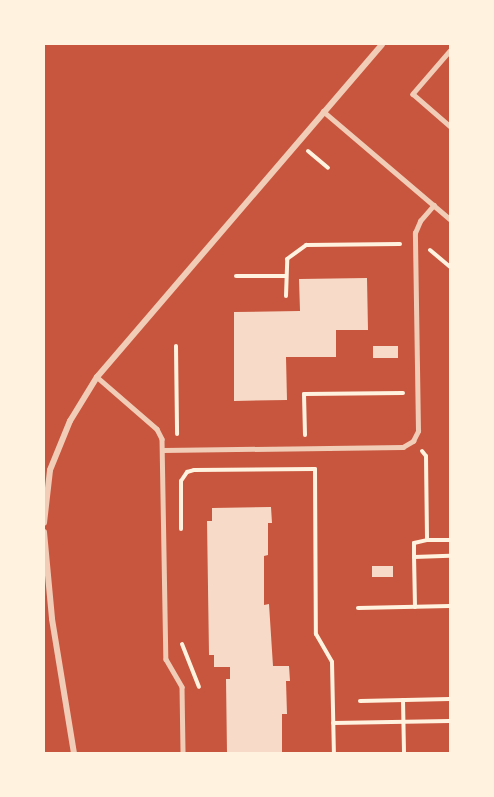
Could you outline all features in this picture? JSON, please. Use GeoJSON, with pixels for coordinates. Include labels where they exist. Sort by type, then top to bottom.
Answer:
{"type":"FeatureCollection","features":[{"type":"Feature","properties":{"kind":"street"},"geometry":{"type":"LineString","coordinates":[[44,523],[50,470],[70,421],[97,377],[382,44]]}},
{"type":"Feature","properties":{"kind":"street"},"geometry":{"type":"LineString","coordinates":[[44,532],[52,619],[74,753]]}},
{"type":"Feature","properties":{"kind":"lane"},"geometry":{"type":"LineString","coordinates":[[450,51],[413,94],[450,126]]}},
{"type":"Feature","properties":{"kind":"lane"},"geometry":{"type":"LineString","coordinates":[[323,111],[450,219]]}},
{"type":"Feature","properties":{"kind":"lane"},"geometry":{"type":"LineString","coordinates":[[163,450],[403,447],[413,441],[418,431],[414,244],[415,233],[420,221],[434,205]]}},
{"type":"Feature","properties":{"kind":"lane"},"geometry":{"type":"LineString","coordinates":[[97,377],[157,429],[162,439],[166,659],[182,687],[183,753]]}},
{"type":"Feature","properties":{"kind":"path"},"geometry":{"type":"LineString","coordinates":[[286,296],[287,259],[306,245],[414,244],[425,246],[450,267]]}},
{"type":"Feature","properties":{"kind":"path"},"geometry":{"type":"LineString","coordinates":[[236,276],[286,276]]}},
{"type":"Feature","properties":{"kind":"path"},"geometry":{"type":"LineString","coordinates":[[176,346],[178,449]]}},
{"type":"Feature","properties":{"kind":"path"},"geometry":{"type":"LineString","coordinates":[[305,448],[304,394],[417,393]]}},
{"type":"Feature","properties":{"kind":"path"},"geometry":{"type":"LineString","coordinates":[[413,441],[426,456],[428,540]]}},
{"type":"Feature","properties":{"kind":"path"},"geometry":{"type":"LineString","coordinates":[[314,447],[316,634],[332,662],[334,753]]}},
{"type":"Feature","properties":{"kind":"path"},"geometry":{"type":"LineString","coordinates":[[181,540],[181,481],[188,472],[194,470],[315,469]]}},
{"type":"Feature","properties":{"kind":"path"},"geometry":{"type":"LineString","coordinates":[[415,607],[414,543],[428,540],[450,540]]}},
{"type":"Feature","properties":{"kind":"path"},"geometry":{"type":"LineString","coordinates":[[414,557],[450,556]]}},
{"type":"Feature","properties":{"kind":"path"},"geometry":{"type":"LineString","coordinates":[[358,608],[450,606]]}},
{"type":"Feature","properties":{"kind":"path"},"geometry":{"type":"LineString","coordinates":[[182,633],[182,645],[199,682],[199,694]]}},
{"type":"Feature","properties":{"kind":"path"},"geometry":{"type":"LineString","coordinates":[[360,701],[450,699]]}},
{"type":"Feature","properties":{"kind":"path"},"geometry":{"type":"LineString","coordinates":[[403,700],[404,753]]}},
{"type":"Feature","properties":{"kind":"path"},"geometry":{"type":"LineString","coordinates":[[333,723],[450,721]]}},
{"type":"Feature","properties":{"kind":"building"},"geometry":{"type":"Polygon","coordinates":[[[367,278],[368,330],[336,330],[336,357],[286,357],[287,400],[234,401],[234,312],[300,311],[299,279],[367,278]]]}},
{"type":"Feature","properties":{"kind":"building"},"geometry":{"type":"Polygon","coordinates":[[[373,346],[398,346],[398,358],[373,358],[373,346]]]}},
{"type":"Feature","properties":{"kind":"building"},"geometry":{"type":"Polygon","coordinates":[[[271,507],[272,523],[268,523],[268,555],[264,556],[264,605],[269,604],[273,666],[289,666],[290,681],[286,681],[287,714],[282,714],[282,754],[227,754],[226,679],[230,679],[230,667],[214,667],[214,655],[209,655],[207,521],[212,521],[212,508],[271,507]]]}},
{"type":"Feature","properties":{"kind":"building"},"geometry":{"type":"Polygon","coordinates":[[[372,566],[393,566],[393,577],[372,577],[372,566]]]}}]}
